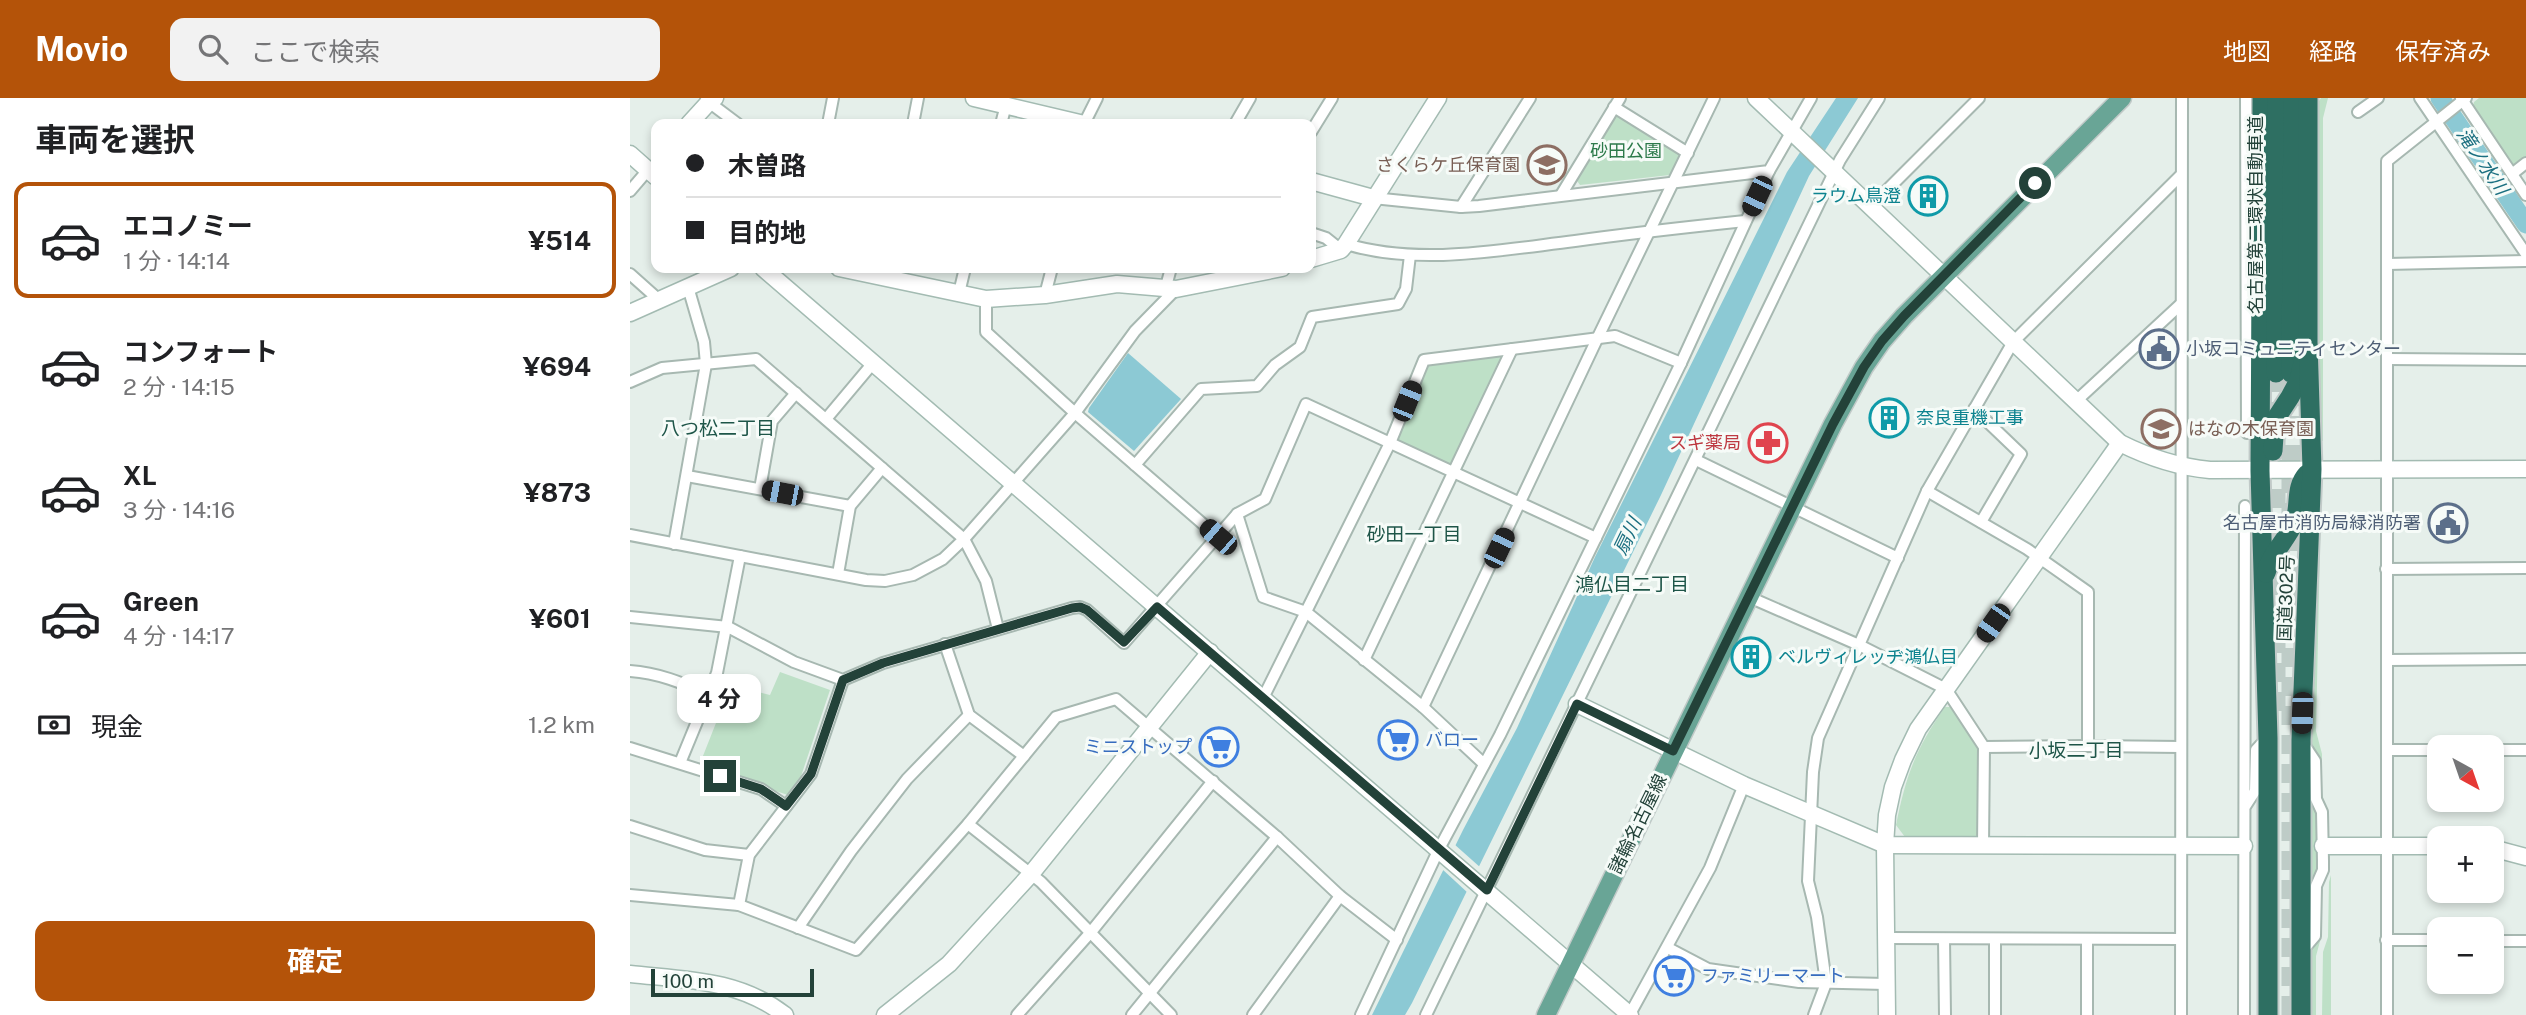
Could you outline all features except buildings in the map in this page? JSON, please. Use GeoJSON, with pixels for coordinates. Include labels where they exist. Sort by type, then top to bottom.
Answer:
{"type":"FeatureCollection","features":[{"type":"Feature","properties":{"kind":"highway"},"geometry":{"type":"LineString","coordinates":[[2262,98],[2269,136]]}},
{"type":"Feature","properties":{"kind":"highway","name":"名古屋第二環状自動車道"},"geometry":{"type":"LineString","coordinates":[[2269,375],[2269,136],[2277,98]]}},
{"type":"Feature","properties":{"kind":"highway","name":"名古屋第二環状自動車道"},"geometry":{"type":"LineString","coordinates":[[2269,136],[2306,101]]}},
{"type":"Feature","properties":{"kind":"highway","name":"国道302号"},"geometry":{"type":"LineString","coordinates":[[2301,1015],[2301,740],[2312,469],[2306,101]]}},
{"type":"Feature","properties":{"kind":"highway"},"geometry":{"type":"LineString","coordinates":[[2260,471],[2273,453],[2275,420],[2299,380],[2308,342]]}},
{"type":"Feature","properties":{"kind":"highway","name":"国道302号"},"geometry":{"type":"LineString","coordinates":[[2268,1015],[2268,738],[2260,471],[2269,375]]}},
{"type":"Feature","properties":{"kind":"highway"},"geometry":{"type":"LineString","coordinates":[[2263,580],[2269,562],[2294,523],[2301,480],[2312,469]]}},
{"type":"Feature","properties":{"kind":"main road","name":"諸輪名古屋線"},"geometry":{"type":"LineString","coordinates":[[1938,272],[2104,98]]}},
{"type":"Feature","properties":{"kind":"main road","name":"諸輪名古屋線"},"geometry":{"type":"LineString","coordinates":[[1669,749],[1749,597],[1817,431],[1856,362],[1896,309],[2122,98]]}},
{"type":"Feature","properties":{"kind":"main road","name":"諸輪名古屋線"},"geometry":{"type":"LineString","coordinates":[[1546,1015],[1567,960],[1788,505]]}},
{"type":"Feature","properties":{"kind":"main road","name":"諸輪名古屋線"},"geometry":{"type":"LineString","coordinates":[[1534,1015],[1567,960]]}},
{"type":"Feature","properties":{"kind":"street"},"geometry":{"type":"LineString","coordinates":[[829,119],[833,98]]}},
{"type":"Feature","properties":{"kind":"street"},"geometry":{"type":"LineString","coordinates":[[913,119],[918,98]]}},
{"type":"Feature","properties":{"kind":"street"},"geometry":{"type":"LineString","coordinates":[[974,98],[1062,119]]}},
{"type":"Feature","properties":{"kind":"street"},"geometry":{"type":"LineString","coordinates":[[1086,119],[1097,98]]}},
{"type":"Feature","properties":{"kind":"street"},"geometry":{"type":"LineString","coordinates":[[1238,119],[1250,98]]}},
{"type":"Feature","properties":{"kind":"street"},"geometry":{"type":"LineString","coordinates":[[1316,124],[1332,98]]}},
{"type":"Feature","properties":{"kind":"street"},"geometry":{"type":"LineString","coordinates":[[1316,257],[1343,247],[1438,98]]}},
{"type":"Feature","properties":{"kind":"street"},"geometry":{"type":"LineString","coordinates":[[1461,207],[1530,98]]}},
{"type":"Feature","properties":{"kind":"street"},"geometry":{"type":"LineString","coordinates":[[1423,707],[1714,98]]}},
{"type":"Feature","properties":{"kind":"street"},"geometry":{"type":"LineString","coordinates":[[1756,98],[2075,402],[2120,443],[2147,457],[2181,467],[2260,471],[2526,469]]}},
{"type":"Feature","properties":{"kind":"street"},"geometry":{"type":"LineString","coordinates":[[1361,1015],[1397,940],[1444,853],[1484,764],[1681,363],[1769,171],[1793,135],[1811,98]]}},
{"type":"Feature","properties":{"kind":"street"},"geometry":{"type":"LineString","coordinates":[[1426,1015],[1482,886],[1577,704],[1696,460],[1831,169],[1840,160],[1879,98]]}},
{"type":"Feature","properties":{"kind":"street"},"geometry":{"type":"LineString","coordinates":[[1871,206],[1979,98]]}},
{"type":"Feature","properties":{"kind":"street"},"geometry":{"type":"LineString","coordinates":[[2181,1015],[2182,98]]}},
{"type":"Feature","properties":{"kind":"street"},"geometry":{"type":"LineString","coordinates":[[2246,98],[2269,136],[2269,375],[2247,433]]}},
{"type":"Feature","properties":{"kind":"street"},"geometry":{"type":"LineString","coordinates":[[2358,112],[2378,98]]}},
{"type":"Feature","properties":{"kind":"street"},"geometry":{"type":"LineString","coordinates":[[2420,98],[2441,118],[2526,254]]}},
{"type":"Feature","properties":{"kind":"street"},"geometry":{"type":"LineString","coordinates":[[693,119],[709,99],[732,119]]}},
{"type":"Feature","properties":{"kind":"street"},"geometry":{"type":"LineString","coordinates":[[2386,1015],[2387,161],[2461,101],[2526,195]]}},
{"type":"Feature","properties":{"kind":"street"},"geometry":{"type":"LineString","coordinates":[[1561,195],[1617,103],[1688,153]]}},
{"type":"Feature","properties":{"kind":"street"},"geometry":{"type":"LineString","coordinates":[[1002,119],[1006,106]]}},
{"type":"Feature","properties":{"kind":"street"},"geometry":{"type":"LineString","coordinates":[[630,154],[651,167]]}},
{"type":"Feature","properties":{"kind":"street"},"geometry":{"type":"LineString","coordinates":[[2512,174],[2526,163]]}},
{"type":"Feature","properties":{"kind":"street"},"geometry":{"type":"LineString","coordinates":[[1316,182],[1373,198],[1461,207],[1769,171]]}},
{"type":"Feature","properties":{"kind":"street"},"geometry":{"type":"LineString","coordinates":[[630,191],[651,172]]}},
{"type":"Feature","properties":{"kind":"street"},"geometry":{"type":"LineString","coordinates":[[1814,1015],[1826,983],[1817,918],[1808,881],[1813,772],[1818,738],[1927,491],[2013,342],[2181,175]]}},
{"type":"Feature","properties":{"kind":"street"},"geometry":{"type":"LineString","coordinates":[[1316,235],[1343,247],[1410,255],[1477,253],[1745,221]]}},
{"type":"Feature","properties":{"kind":"street"},"geometry":{"type":"LineString","coordinates":[[1135,465],[1201,389],[1257,386],[1275,365],[1300,347],[1312,317],[1398,304],[1406,289],[1410,255]]}},
{"type":"Feature","properties":{"kind":"street"},"geometry":{"type":"LineString","coordinates":[[2388,264],[2526,261]]}},
{"type":"Feature","properties":{"kind":"street"},"geometry":{"type":"LineString","coordinates":[[630,313],[720,273]]}},
{"type":"Feature","properties":{"kind":"street"},"geometry":{"type":"LineString","coordinates":[[769,273],[1630,1015],[1710,867],[1744,785]]}},
{"type":"Feature","properties":{"kind":"street"},"geometry":{"type":"LineString","coordinates":[[863,273],[986,299],[1045,295],[1117,284],[1170,289],[1255,273]]}},
{"type":"Feature","properties":{"kind":"street"},"geometry":{"type":"LineString","coordinates":[[959,293],[964,273]]}},
{"type":"Feature","properties":{"kind":"street"},"geometry":{"type":"LineString","coordinates":[[1045,295],[1051,273]]}},
{"type":"Feature","properties":{"kind":"street"},"geometry":{"type":"LineString","coordinates":[[630,535],[885,581],[913,575],[943,559],[1014,484],[1074,413],[1170,289],[1171,273]]}},
{"type":"Feature","properties":{"kind":"street"},"geometry":{"type":"LineString","coordinates":[[630,274],[658,299]]}},
{"type":"Feature","properties":{"kind":"street"},"geometry":{"type":"LineString","coordinates":[[674,544],[706,364],[704,342],[688,287]]}},
{"type":"Feature","properties":{"kind":"street"},"geometry":{"type":"LineString","coordinates":[[986,299],[986,332],[1074,413],[1218,537]]}},
{"type":"Feature","properties":{"kind":"street"},"geometry":{"type":"LineString","coordinates":[[2075,402],[2181,304]]}},
{"type":"Feature","properties":{"kind":"street"},"geometry":{"type":"LineString","coordinates":[[1263,698],[1390,443],[1424,360],[1615,336],[1681,363]]}},
{"type":"Feature","properties":{"kind":"street"},"geometry":{"type":"LineString","coordinates":[[1364,660],[1512,349]]}},
{"type":"Feature","properties":{"kind":"street"},"geometry":{"type":"LineString","coordinates":[[630,382],[662,368],[756,359],[964,539],[986,581],[998,629]]}},
{"type":"Feature","properties":{"kind":"street"},"geometry":{"type":"LineString","coordinates":[[2387,359],[2526,359]]}},
{"type":"Feature","properties":{"kind":"street"},"geometry":{"type":"LineString","coordinates":[[825,419],[873,363]]}},
{"type":"Feature","properties":{"kind":"street"},"geometry":{"type":"LineString","coordinates":[[760,489],[772,421],[796,393]]}},
{"type":"Feature","properties":{"kind":"street"},"geometry":{"type":"LineString","coordinates":[[630,617],[728,628],[794,662],[843,680],[883,663],[1080,607],[1124,642],[1237,514],[1265,499],[1306,404],[1596,538]]}},
{"type":"Feature","properties":{"kind":"street"},"geometry":{"type":"LineString","coordinates":[[1974,409],[2021,454],[1981,522]]}},
{"type":"Feature","properties":{"kind":"street"},"geometry":{"type":"LineString","coordinates":[[1887,1015],[1885,845],[1889,806],[1903,760],[1918,729],[2120,443]]}},
{"type":"Feature","properties":{"kind":"street"},"geometry":{"type":"LineString","coordinates":[[1696,460],[1898,558]]}},
{"type":"Feature","properties":{"kind":"street"},"geometry":{"type":"LineString","coordinates":[[838,574],[850,506],[882,468]]}},
{"type":"Feature","properties":{"kind":"street"},"geometry":{"type":"LineString","coordinates":[[687,475],[850,506]]}},
{"type":"Feature","properties":{"kind":"street"},"geometry":{"type":"LineString","coordinates":[[1927,491],[2039,556],[2088,592],[2088,746]]}},
{"type":"Feature","properties":{"kind":"street"},"geometry":{"type":"LineString","coordinates":[[2244,1015],[2245,506]]}},
{"type":"Feature","properties":{"kind":"street"},"geometry":{"type":"LineString","coordinates":[[1237,514],[1262,597],[1306,612],[1423,707],[1484,764]]}},
{"type":"Feature","properties":{"kind":"street"},"geometry":{"type":"LineString","coordinates":[[680,764],[718,673],[740,556]]}},
{"type":"Feature","properties":{"kind":"street"},"geometry":{"type":"LineString","coordinates":[[2386,569],[2526,568]]}},
{"type":"Feature","properties":{"kind":"street"},"geometry":{"type":"LineString","coordinates":[[1749,597],[1859,645],[1946,689],[1984,747],[1983,846]]}},
{"type":"Feature","properties":{"kind":"street"},"geometry":{"type":"LineString","coordinates":[[945,644],[969,715],[1024,756]]}},
{"type":"Feature","properties":{"kind":"street"},"geometry":{"type":"LineString","coordinates":[[885,1015],[949,964],[1031,874],[1210,652]]}},
{"type":"Feature","properties":{"kind":"street"},"geometry":{"type":"LineString","coordinates":[[2387,660],[2526,659]]}},
{"type":"Feature","properties":{"kind":"street"},"geometry":{"type":"LineString","coordinates":[[630,671],[673,679],[708,694]]}},
{"type":"Feature","properties":{"kind":"street"},"geometry":{"type":"LineString","coordinates":[[738,905],[749,856],[811,774],[843,680]]}},
{"type":"Feature","properties":{"kind":"street"},"geometry":{"type":"LineString","coordinates":[[630,895],[738,905],[856,950],[968,824],[1056,717],[1116,699],[1277,837],[1340,896],[1397,940]]}},
{"type":"Feature","properties":{"kind":"street"},"geometry":{"type":"LineString","coordinates":[[1577,704],[1744,785],[1885,845],[2244,846]]}},
{"type":"Feature","properties":{"kind":"street"},"geometry":{"type":"LineString","coordinates":[[798,928],[851,851],[907,779],[969,715]]}},
{"type":"Feature","properties":{"kind":"street"},"geometry":{"type":"LineString","coordinates":[[2246,805],[2255,791],[2256,750],[2268,738]]}},
{"type":"Feature","properties":{"kind":"street"},"geometry":{"type":"LineString","coordinates":[[2301,740],[2315,761],[2316,799],[2322,812],[2323,846],[2323,870],[2316,886],[2315,936],[2301,952]]}},
{"type":"Feature","properties":{"kind":"street"},"geometry":{"type":"LineString","coordinates":[[1984,747],[2181,747]]}},
{"type":"Feature","properties":{"kind":"street"},"geometry":{"type":"LineString","coordinates":[[630,748],[761,789],[786,806]]}},
{"type":"Feature","properties":{"kind":"street"},"geometry":{"type":"LineString","coordinates":[[2388,750],[2427,750]]}},
{"type":"Feature","properties":{"kind":"street"},"geometry":{"type":"LineString","coordinates":[[2504,750],[2526,750]]}},
{"type":"Feature","properties":{"kind":"street"},"geometry":{"type":"LineString","coordinates":[[1017,1015],[1091,932],[1213,781]]}},
{"type":"Feature","properties":{"kind":"street"},"geometry":{"type":"LineString","coordinates":[[968,824],[1031,874],[1171,1015]]}},
{"type":"Feature","properties":{"kind":"street"},"geometry":{"type":"LineString","coordinates":[[630,826],[705,850],[749,856]]}},
{"type":"Feature","properties":{"kind":"street"},"geometry":{"type":"LineString","coordinates":[[1132,1015],[1277,837]]}},
{"type":"Feature","properties":{"kind":"street"},"geometry":{"type":"LineString","coordinates":[[2323,846],[2427,846]]}},
{"type":"Feature","properties":{"kind":"street"},"geometry":{"type":"LineString","coordinates":[[2504,851],[2526,857]]}},
{"type":"Feature","properties":{"kind":"street"},"geometry":{"type":"LineString","coordinates":[[1253,1015],[1340,896]]}},
{"type":"Feature","properties":{"kind":"street"},"geometry":{"type":"LineString","coordinates":[[1887,938],[2181,939]]}},
{"type":"Feature","properties":{"kind":"street"},"geometry":{"type":"LineString","coordinates":[[1944,939],[1945,1015]]}},
{"type":"Feature","properties":{"kind":"street"},"geometry":{"type":"LineString","coordinates":[[1995,939],[1995,1015]]}},
{"type":"Feature","properties":{"kind":"street"},"geometry":{"type":"LineString","coordinates":[[2087,940],[2087,1015]]}},
{"type":"Feature","properties":{"kind":"street"},"geometry":{"type":"LineString","coordinates":[[2386,940],[2427,940]]}},
{"type":"Feature","properties":{"kind":"street"},"geometry":{"type":"LineString","coordinates":[[2504,941],[2526,941]]}},
{"type":"Feature","properties":{"kind":"street"},"geometry":{"type":"LineString","coordinates":[[1668,948],[1708,969],[1799,982],[1886,984]]}},
{"type":"Feature","properties":{"kind":"street"},"geometry":{"type":"LineString","coordinates":[[630,975],[726,986],[752,994],[785,1015]]}},
{"type":"Feature","properties":{"kind":"green space"},"geometry":{"type":"Polygon","coordinates":[[[2321,98],[2328,98],[2323,118],[2323,441],[2317,441],[2316,106],[2321,98]]]}},
{"type":"Feature","properties":{"kind":"green space"},"geometry":{"type":"Polygon","coordinates":[[[2479,98],[2526,98],[2526,160],[2518,166],[2510,166],[2472,110],[2474,102],[2479,98]]]}},
{"type":"Feature","properties":{"kind":"green space","name":"砂田公園"},"geometry":{"type":"Polygon","coordinates":[[[1620,113],[1680,151],[1676,167],[1670,175],[1580,185],[1575,178],[1615,115],[1620,113]]]}},
{"type":"Feature","properties":{"kind":"green space"},"geometry":{"type":"Polygon","coordinates":[[[1512,349],[1454,473],[1390,443],[1424,360],[1512,349]]]}},
{"type":"Feature","properties":{"kind":"green space"},"geometry":{"type":"Polygon","coordinates":[[[2316,499],[2321,499],[2316,731],[2322,754],[2322,794],[2327,815],[2309,742],[2316,499]]]}},
{"type":"Feature","properties":{"kind":"green space"},"geometry":{"type":"Polygon","coordinates":[[[780,672],[830,690],[794,797],[699,766],[731,685],[770,695],[780,672]]]}},
{"type":"Feature","properties":{"kind":"green space"},"geometry":{"type":"Polygon","coordinates":[[[1945,707],[1953,707],[1980,749],[1979,833],[1975,837],[1905,837],[1896,825],[1908,777],[1919,749],[1945,707]]]}},
{"type":"Feature","properties":{"kind":"green space"},"geometry":{"type":"Polygon","coordinates":[[[2307,765],[2318,808],[2320,870],[2311,931],[2307,765]]]}},
{"type":"Feature","properties":{"kind":"green space"},"geometry":{"type":"Polygon","coordinates":[[[2331,875],[2331,1015],[2322,1015],[2323,952],[2328,937],[2331,875]]]}},
{"type":"Feature","properties":{"kind":"green space"},"geometry":{"type":"Polygon","coordinates":[[[2322,880],[2322,934],[2316,956],[2316,1015],[2307,1015],[2308,957],[2316,941],[2318,887],[2322,880]]]}},
{"type":"Feature","properties":{"kind":"water","name":"扇川"},"geometry":{"type":"Polygon","coordinates":[[[1836,98],[1858,98],[1809,176],[1661,495],[1412,1003],[1405,1015],[1372,1015],[1463,830],[1517,728],[1595,557],[1787,172],[1836,98]]]}},
{"type":"Feature","properties":{"kind":"water"},"geometry":{"type":"Polygon","coordinates":[[[1128,353],[1181,399],[1134,451],[1088,412],[1128,353]]]}},
{"type":"Feature","properties":{"kind":"pier"},"geometry":{"type":"Polygon","coordinates":[[[1454,844],[1481,868],[1468,893],[1442,869],[1454,844]]]}},
{"type":"Feature","properties":{"kind":"waterway","name":"滝ノ水川"},"geometry":{"type":"LineString","coordinates":[[2440,98],[2526,224]]}},
{"type":"Feature","properties":{"kind":"tunnel"},"geometry":{"type":"LineString","coordinates":[[2276,373],[2276,713]]}},
{"type":"Feature","properties":{"kind":"tunnel"},"geometry":{"type":"LineString","coordinates":[[2291,388],[2291,1015]]}},
{"type":"Feature","properties":{"kind":"place","name":"さくらケ丘保育園"},"geometry":{"type":"Point","coordinates":[1547,165]}},
{"type":"Feature","properties":{"kind":"place","name":"ラウム鳥澄"},"geometry":{"type":"Point","coordinates":[1928,196]}},
{"type":"Feature","properties":{"kind":"place","name":"小坂コミュニティセンター"},"geometry":{"type":"Point","coordinates":[2159,349]}},
{"type":"Feature","properties":{"kind":"place","name":"奈良重機工事"},"geometry":{"type":"Point","coordinates":[1889,418]}},
{"type":"Feature","properties":{"kind":"place","name":"はなの木保育園"},"geometry":{"type":"Point","coordinates":[2161,429]}},
{"type":"Feature","properties":{"kind":"place","name":"スギ薬局"},"geometry":{"type":"Point","coordinates":[1768,443]}},
{"type":"Feature","properties":{"kind":"place","name":"名古屋市消防局緑消防署"},"geometry":{"type":"Point","coordinates":[2448,523]}},
{"type":"Feature","properties":{"kind":"place","name":"ベルヴィレッヂ鴻仏目"},"geometry":{"type":"Point","coordinates":[1751,657]}},
{"type":"Feature","properties":{"kind":"place","name":"バロー"},"geometry":{"type":"Point","coordinates":[1398,740]}},
{"type":"Feature","properties":{"kind":"place","name":"ミニストップ"},"geometry":{"type":"Point","coordinates":[1219,747]}},
{"type":"Feature","properties":{"kind":"place","name":"ファミリーマート"},"geometry":{"type":"Point","coordinates":[1674,976]}},
{"type":"Feature","properties":{"kind":"district","name":"八つ松二丁目"},"geometry":{"type":"Point","coordinates":[718,428]}},
{"type":"Feature","properties":{"kind":"district","name":"砂田一丁目"},"geometry":{"type":"Point","coordinates":[1414,534]}},
{"type":"Feature","properties":{"kind":"district","name":"鴻仏目二丁目"},"geometry":{"type":"Point","coordinates":[1632,584]}},
{"type":"Feature","properties":{"kind":"district","name":"小坂二丁目"},"geometry":{"type":"Point","coordinates":[2076,750]}},
{"type":"Feature","properties":{"kind":"route"},"geometry":{"type":"LineString","coordinates":[[720,776],[761,789],[786,806],[811,774],[843,680],[883,663],[1072,608],[1087,610],[1124,642],[1157,607],[1487,890],[1577,704],[1673,751],[1833,424],[1864,367],[1904,316],[2035,183]]}}]}
